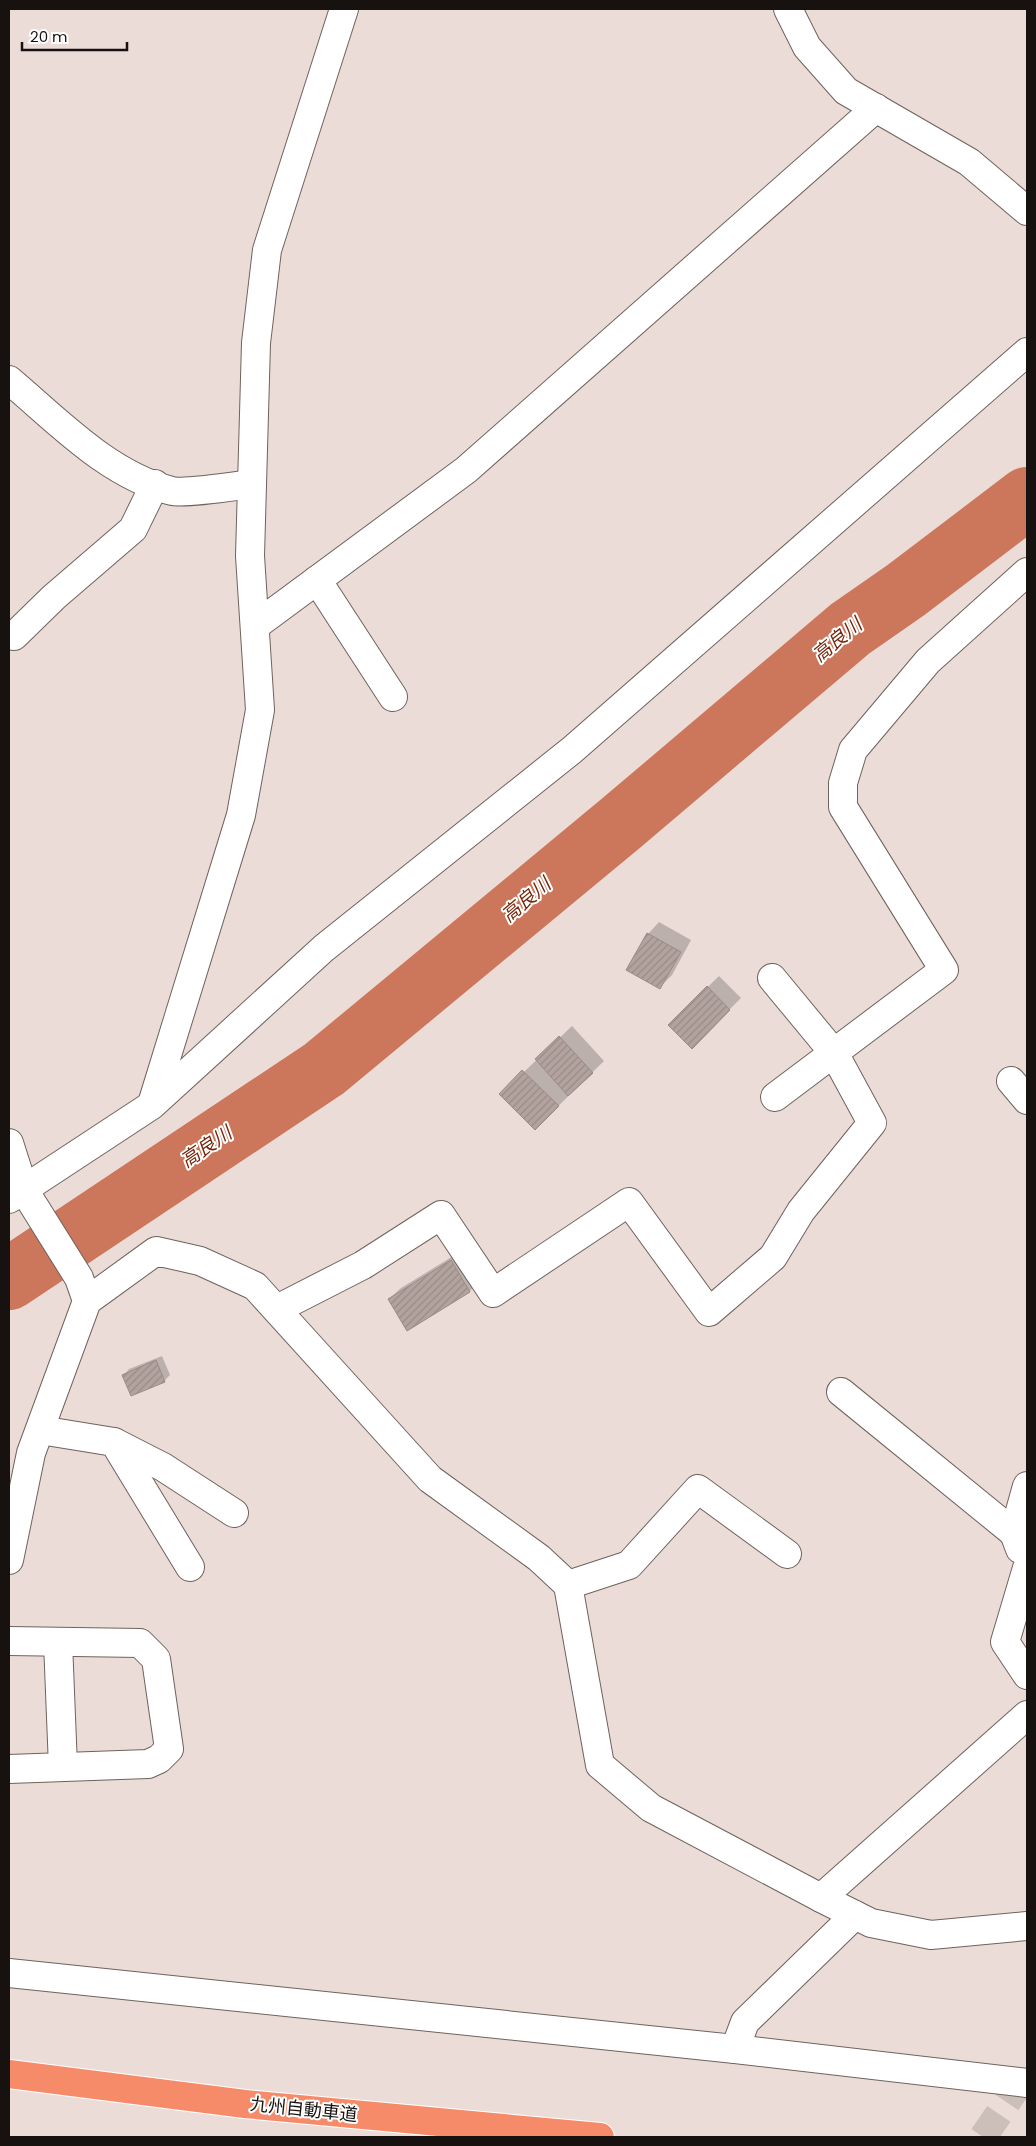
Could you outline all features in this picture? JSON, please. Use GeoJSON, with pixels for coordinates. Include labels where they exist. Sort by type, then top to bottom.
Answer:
{"type":"FeatureCollection","features":[{"type":"Feature","properties":{"kind":"highway","name":"九州自動車道"},"geometry":{"type":"LineString","coordinates":[[9,2074],[245,2104],[600,2137]]}},
{"type":"Feature","properties":{"kind":"street"},"geometry":{"type":"LineString","coordinates":[[152,1105],[241,815],[260,710],[250,556],[256,343],[267,250],[344,9]]}},
{"type":"Feature","properties":{"kind":"street"},"geometry":{"type":"LineString","coordinates":[[788,9],[807,47],[846,91],[969,162],[1027,211]]}},
{"type":"Feature","properties":{"kind":"street"},"geometry":{"type":"LineString","coordinates":[[255,626],[466,470],[876,108]]}},
{"type":"Feature","properties":{"kind":"street"},"geometry":{"type":"LineString","coordinates":[[22,1198],[152,1105],[324,948],[572,750],[1027,352]]}},
{"type":"Feature","properties":{"kind":"street"},"geometry":{"type":"LineString","coordinates":[[9,380],[94,451],[131,475],[174,491],[252,484]]}},
{"type":"Feature","properties":{"kind":"street"},"geometry":{"type":"LineString","coordinates":[[14,636],[54,597],[133,529],[155,484]]}},
{"type":"Feature","properties":{"kind":"street"},"geometry":{"type":"LineString","coordinates":[[775,1097],[944,970],[842,807],[843,783],[853,750],[928,661],[1027,572]]}},
{"type":"Feature","properties":{"kind":"street"},"geometry":{"type":"LineString","coordinates":[[317,580],[393,697]]}},
{"type":"Feature","properties":{"kind":"street"},"geometry":{"type":"LineString","coordinates":[[277,1309],[363,1265],[441,1215],[493,1294],[629,1202],[709,1312],[773,1257],[802,1211],[872,1123],[834,1053],[772,978]]}},
{"type":"Feature","properties":{"kind":"street"},"geometry":{"type":"LineString","coordinates":[[9,1143],[22,1198],[83,1289]]}},
{"type":"Feature","properties":{"kind":"street"},"geometry":{"type":"LineString","coordinates":[[9,1560],[31,1453],[40,1430],[83,1289],[156,1251],[200,1261],[256,1286],[430,1479],[539,1558],[568,1584],[600,1765],[652,1808],[871,1923],[931,1934],[1027,1926]]}},
{"type":"Feature","properties":{"kind":"street"},"geometry":{"type":"LineString","coordinates":[[841,1392],[1014,1533],[1027,1567],[1005,1642],[1027,1675]]}},
{"type":"Feature","properties":{"kind":"street"},"geometry":{"type":"LineString","coordinates":[[40,1430],[114,1442],[163,1466],[234,1513]]}},
{"type":"Feature","properties":{"kind":"street"},"geometry":{"type":"LineString","coordinates":[[114,1442],[190,1567]]}},
{"type":"Feature","properties":{"kind":"street"},"geometry":{"type":"LineString","coordinates":[[1014,1533],[1027,1486]]}},
{"type":"Feature","properties":{"kind":"street"},"geometry":{"type":"LineString","coordinates":[[568,1584],[629,1565],[698,1489],[786,1554]]}},
{"type":"Feature","properties":{"kind":"street"},"geometry":{"type":"LineString","coordinates":[[9,1641],[140,1643],[156,1659],[169,1749],[160,1759],[148,1764],[9,1769]]}},
{"type":"Feature","properties":{"kind":"street"},"geometry":{"type":"LineString","coordinates":[[58,1642],[63,1767]]}},
{"type":"Feature","properties":{"kind":"street"},"geometry":{"type":"LineString","coordinates":[[821,1898],[1027,1715]]}},
{"type":"Feature","properties":{"kind":"street"},"geometry":{"type":"LineString","coordinates":[[735,2049],[745,2022],[855,1915]]}},
{"type":"Feature","properties":{"kind":"street"},"geometry":{"type":"LineString","coordinates":[[9,1973],[1025,2079]]}},
{"type":"Feature","properties":{"kind":"building"},"geometry":{"type":"Polygon","coordinates":[[[647,933],[681,952],[660,989],[626,970],[647,933]]]}},
{"type":"Feature","properties":{"kind":"building"},"geometry":{"type":"Polygon","coordinates":[[[707,986],[730,1010],[692,1049],[668,1025],[707,986]]]}},
{"type":"Feature","properties":{"kind":"building"},"geometry":{"type":"Polygon","coordinates":[[[559,1036],[593,1073],[568,1096],[535,1059],[559,1036]]]}},
{"type":"Feature","properties":{"kind":"building"},"geometry":{"type":"Polygon","coordinates":[[[522,1070],[559,1106],[535,1130],[499,1094],[522,1070]]]}},
{"type":"Feature","properties":{"kind":"building"},"geometry":{"type":"Polygon","coordinates":[[[451,1260],[470,1292],[407,1331],[388,1299],[451,1260]]]}},
{"type":"Feature","properties":{"kind":"building"},"geometry":{"type":"Polygon","coordinates":[[[156,1360],[165,1382],[131,1396],[122,1375],[156,1360]]]}},
{"type":"Feature","properties":{"kind":"waterway","name":"高良川"},"geometry":{"type":"LineString","coordinates":[[9,1279],[324,1069],[620,824],[850,629],[906,590],[1027,498]]}},
{"type":"Feature","properties":{"kind":"tunnel"},"geometry":{"type":"LineString","coordinates":[[983,2137],[1020,2083]]}}]}
